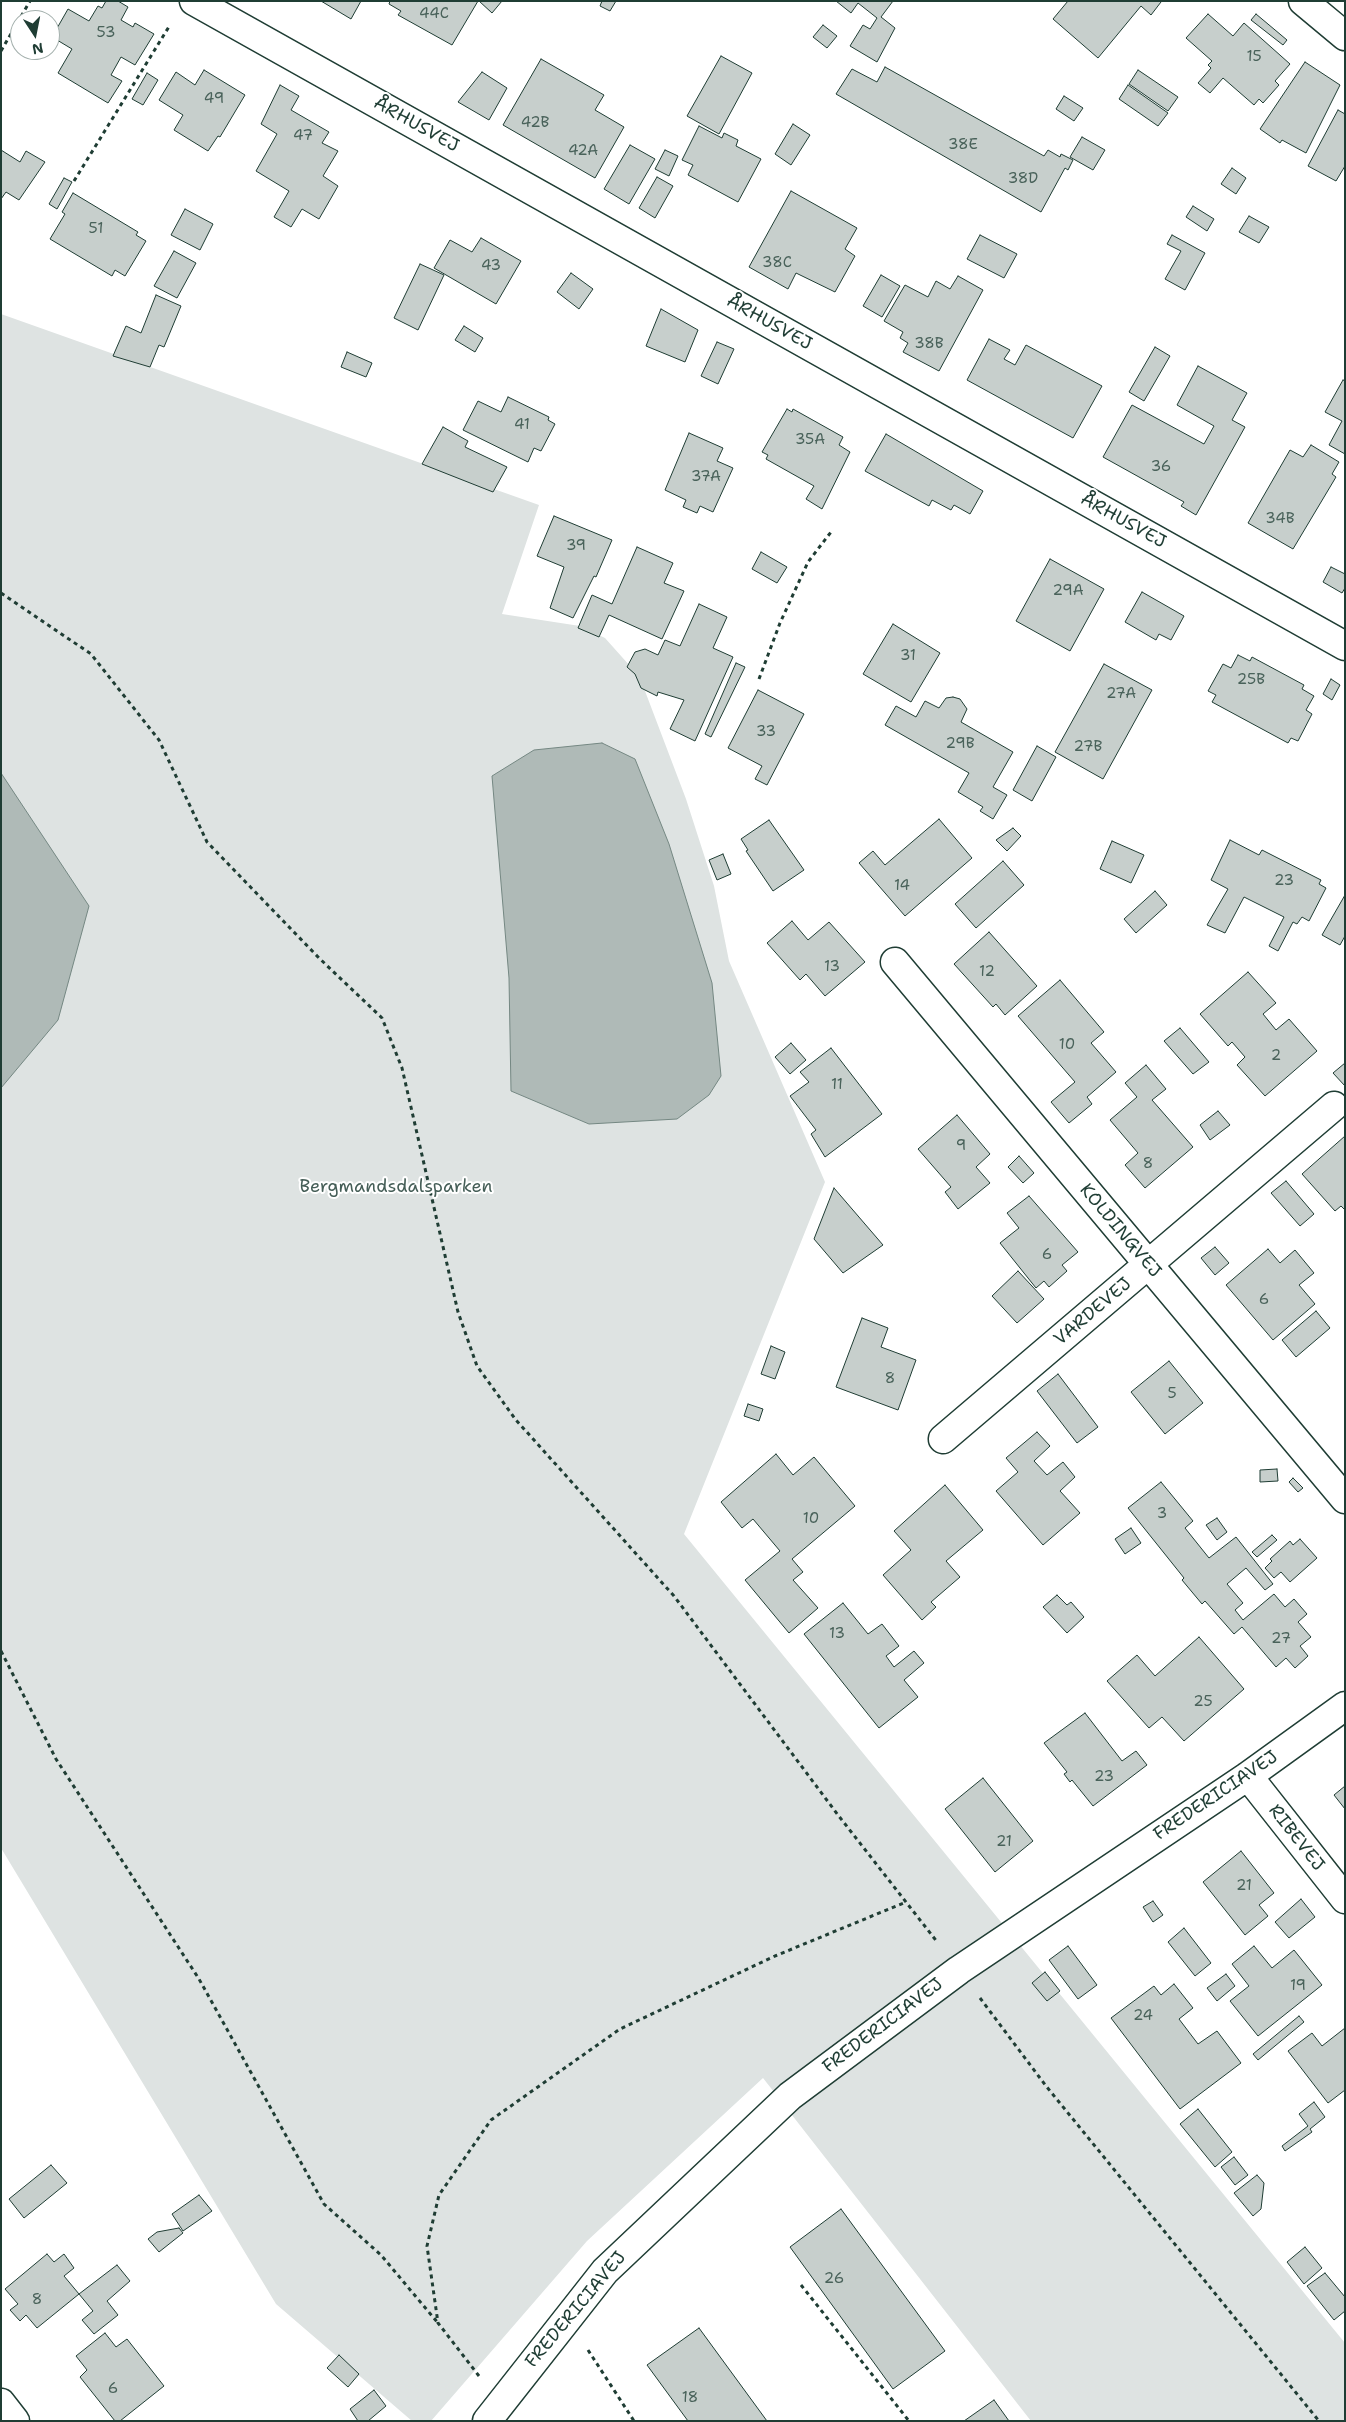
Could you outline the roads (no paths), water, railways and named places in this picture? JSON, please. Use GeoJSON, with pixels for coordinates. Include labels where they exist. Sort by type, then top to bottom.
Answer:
{"type":"FeatureCollection","features":[{"type":"Feature","properties":{"kind":"street"},"geometry":{"type":"LineString","coordinates":[[1303,1],[1345,36]]}},
{"type":"Feature","properties":{"kind":"street","name":"ÅRHUSVEJ"},"geometry":{"type":"LineString","coordinates":[[184,9],[1345,646]]}},
{"type":"Feature","properties":{"kind":"street","name":"KOLDINGVEJ"},"geometry":{"type":"LineString","coordinates":[[895,962],[1345,1499]]}},
{"type":"Feature","properties":{"kind":"street","name":"VARDEVEJ"},"geometry":{"type":"LineString","coordinates":[[943,1439],[1334,1106]]}},
{"type":"Feature","properties":{"kind":"street","name":"FREDERICIAVEJ"},"geometry":{"type":"LineString","coordinates":[[493,2411],[604,2271],[790,2096],[959,1970],[1248,1776],[1345,1706]]}},
{"type":"Feature","properties":{"kind":"street","name":"RIBEVEJ"},"geometry":{"type":"LineString","coordinates":[[1248,1776],[1345,1899]]}},
{"type":"Feature","properties":{"kind":"street"},"geometry":{"type":"LineString","coordinates":[[1,2403],[15,2421]]}},
{"type":"Feature","properties":{"kind":"park label","name":"Bergmandsdalsparken"},"geometry":{"type":"Point","coordinates":[396,1187]}}]}
